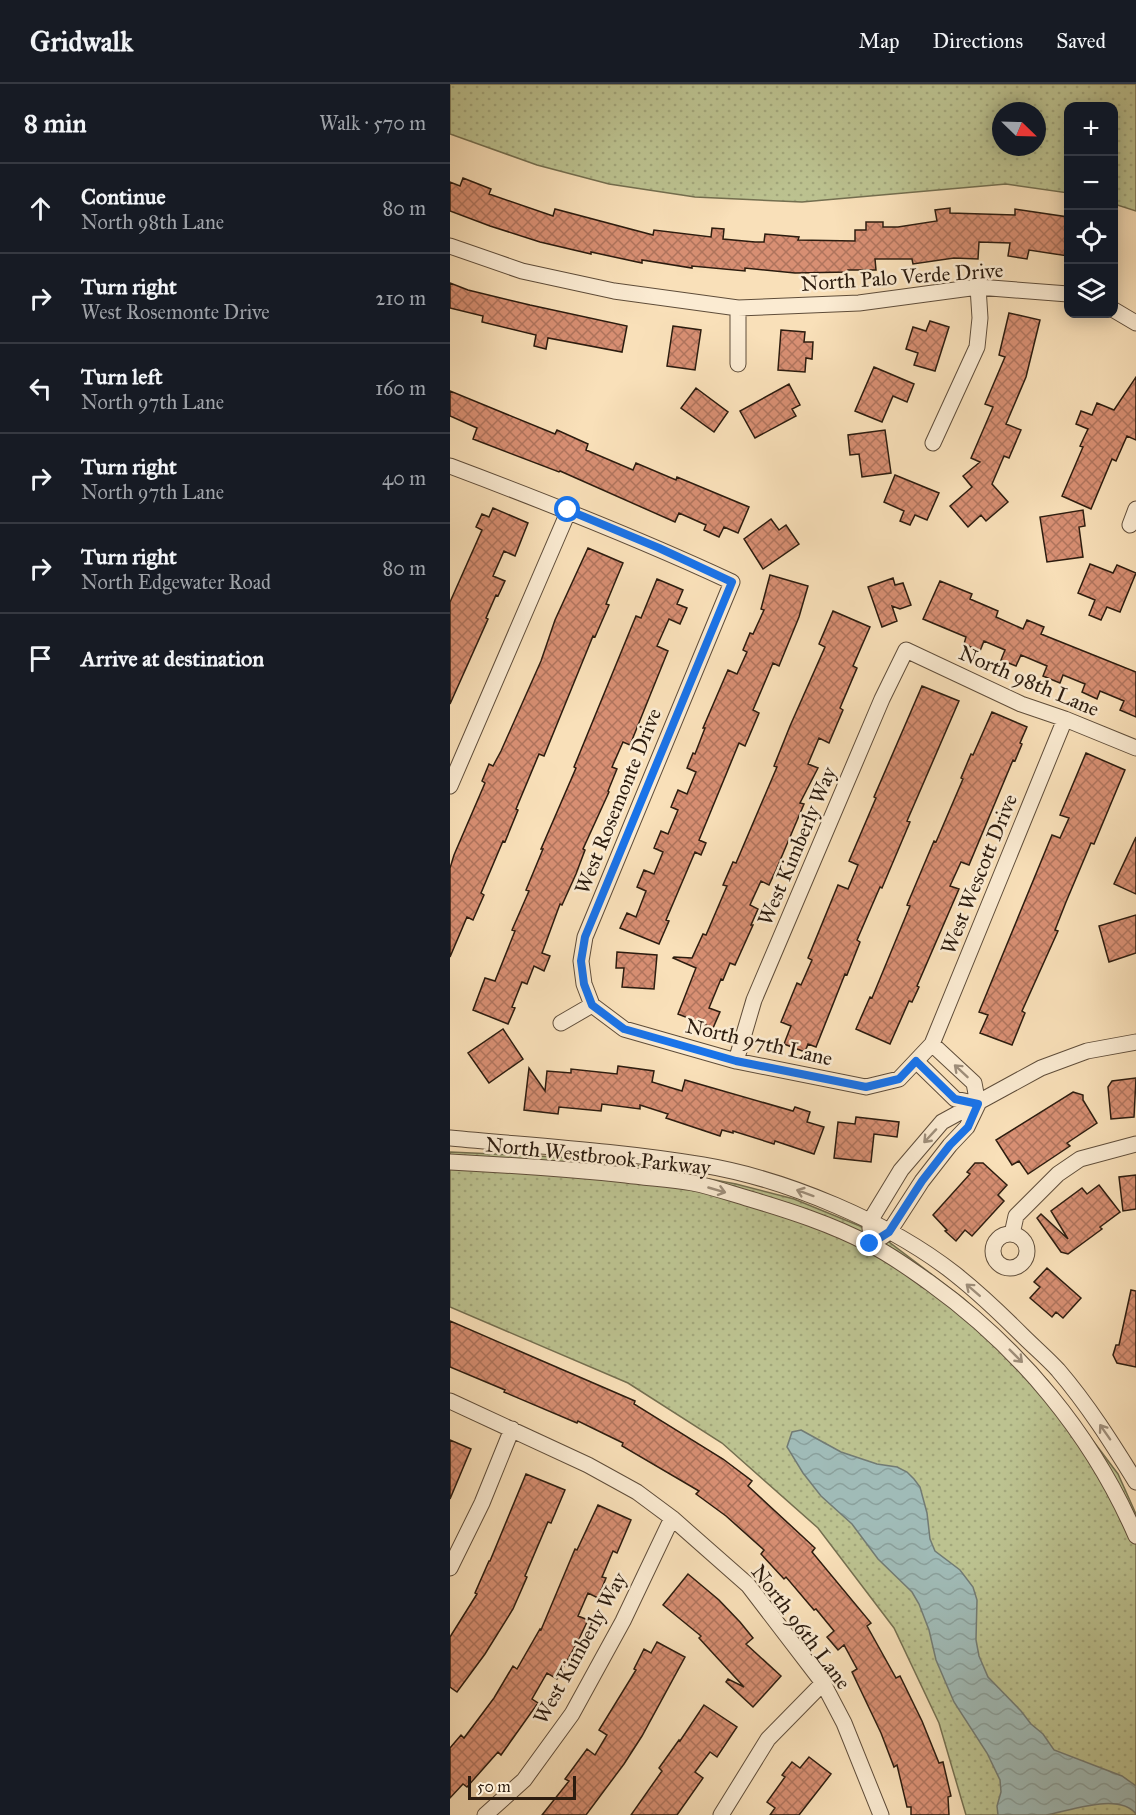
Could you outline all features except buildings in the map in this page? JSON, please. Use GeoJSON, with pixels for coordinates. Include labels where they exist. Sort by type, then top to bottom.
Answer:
{"type":"FeatureCollection","features":[{"type":"Feature","properties":{"kind":"street","name":"North Palo Verde Drive"},"geometry":{"type":"LineString","coordinates":[[450,246],[522,271],[614,291],[738,308],[859,303],[978,288],[1064,294]]}},
{"type":"Feature","properties":{"kind":"street"},"geometry":{"type":"LineString","coordinates":[[933,443],[977,347],[980,318],[978,288]]}},
{"type":"Feature","properties":{"kind":"street"},"geometry":{"type":"LineString","coordinates":[[738,308],[738,364]]}},
{"type":"Feature","properties":{"kind":"street"},"geometry":{"type":"LineString","coordinates":[[1118,313],[1136,323]]}},
{"type":"Feature","properties":{"kind":"street"},"geometry":{"type":"LineString","coordinates":[[450,466],[568,510],[450,786]]}},
{"type":"Feature","properties":{"kind":"street"},"geometry":{"type":"LineString","coordinates":[[1130,525],[1136,509]]}},
{"type":"Feature","properties":{"kind":"street","name":"West Rosemonte Drive"},"geometry":{"type":"LineString","coordinates":[[568,510],[732,582],[585,937],[581,961],[584,984],[592,1005]]}},
{"type":"Feature","properties":{"kind":"street","name":"North 98th Lane"},"geometry":{"type":"LineString","coordinates":[[906,650],[1020,704],[1065,719],[1136,748]]}},
{"type":"Feature","properties":{"kind":"street","name":"West Kimberly Way"},"geometry":{"type":"LineString","coordinates":[[736,1061],[754,999],[882,699],[906,650]]}},
{"type":"Feature","properties":{"kind":"street","name":"West Wescott Drive"},"geometry":{"type":"LineString","coordinates":[[932,1044],[1065,719]]}},
{"type":"Feature","properties":{"kind":"street"},"geometry":{"type":"LineString","coordinates":[[561,1023],[592,1005]]}},
{"type":"Feature","properties":{"kind":"street","name":"North 97th Lane"},"geometry":{"type":"LineString","coordinates":[[592,1005],[624,1029],[736,1061],[866,1087],[899,1079],[932,1044]]}},
{"type":"Feature","properties":{"kind":"street"},"geometry":{"type":"LineString","coordinates":[[870,1244],[870,1221],[901,1170],[942,1122],[1041,1068],[1087,1051],[1136,1042]]}},
{"type":"Feature","properties":{"kind":"street"},"geometry":{"type":"LineString","coordinates":[[870,1244],[889,1232],[922,1181],[950,1145],[968,1127],[978,1104],[974,1083],[932,1044]]}},
{"type":"Feature","properties":{"kind":"street"},"geometry":{"type":"LineString","coordinates":[[916,1061],[955,1099],[978,1104]]}},
{"type":"Feature","properties":{"kind":"street","name":"North Westbrook Parkway"},"geometry":{"type":"LineString","coordinates":[[450,1138],[619,1154],[705,1165],[791,1188],[870,1221],[955,1273],[1001,1314],[1057,1369],[1097,1420],[1136,1482]]}},
{"type":"Feature","properties":{"kind":"street"},"geometry":{"type":"LineString","coordinates":[[1012,1234],[1016,1216],[1058,1174],[1080,1160],[1136,1144]]}},
{"type":"Feature","properties":{"kind":"street","name":"North Westbrook Parkway"},"geometry":{"type":"LineString","coordinates":[[450,1162],[588,1171],[695,1184],[778,1207],[870,1244],[947,1295],[989,1330],[1023,1363],[1076,1428],[1122,1504],[1136,1536]]}},
{"type":"Feature","properties":{"kind":"street","name":"North 96th Lane"},"geometry":{"type":"LineString","coordinates":[[450,1401],[588,1465],[637,1492],[672,1518],[748,1585],[823,1683],[844,1723],[881,1815]]}},
{"type":"Feature","properties":{"kind":"street"},"geometry":{"type":"LineString","coordinates":[[450,1568],[482,1503],[512,1429]]}},
{"type":"Feature","properties":{"kind":"street","name":"West Kimberly Way"},"geometry":{"type":"LineString","coordinates":[[485,1815],[524,1780],[572,1714],[623,1621],[672,1518]]}},
{"type":"Feature","properties":{"kind":"street"},"geometry":{"type":"LineString","coordinates":[[721,1815],[768,1739],[823,1683]]}},
{"type":"Feature","properties":{"kind":"green space"},"geometry":{"type":"Polygon","coordinates":[[[450,84],[1136,84],[1136,211],[1118,205],[1118,102],[1064,102],[1064,192],[1006,184],[802,202],[695,197],[609,184],[537,165],[450,134],[450,84]]]}},
{"type":"Feature","properties":{"kind":"green space"},"geometry":{"type":"Polygon","coordinates":[[[450,1152],[625,1163],[736,1184],[794,1199],[877,1233],[963,1298],[992,1324],[1048,1381],[1118,1474],[1136,1514],[1136,1815],[966,1815],[939,1723],[894,1628],[818,1528],[722,1443],[628,1383],[450,1307],[450,1152]]]}},
{"type":"Feature","properties":{"kind":"water"},"geometry":{"type":"Polygon","coordinates":[[[801,1430],[841,1452],[877,1464],[897,1467],[914,1479],[920,1487],[927,1513],[930,1539],[935,1551],[960,1570],[973,1587],[977,1600],[976,1640],[979,1656],[988,1677],[1043,1734],[1054,1750],[1122,1776],[1136,1786],[1136,1814],[1118,1804],[1106,1804],[1046,1815],[998,1815],[1000,1780],[987,1753],[954,1702],[936,1660],[929,1630],[919,1604],[912,1592],[878,1559],[852,1524],[821,1496],[803,1473],[787,1447],[792,1432],[801,1430]]]}},
{"type":"Feature","properties":{"kind":"route"},"geometry":{"type":"LineString","coordinates":[[568,510],[732,582],[585,937],[581,961],[584,984],[592,1005],[624,1029],[736,1061],[866,1087],[899,1079],[916,1061],[955,1099],[978,1104],[968,1127],[950,1145],[922,1181],[889,1232],[870,1244]]}}]}
